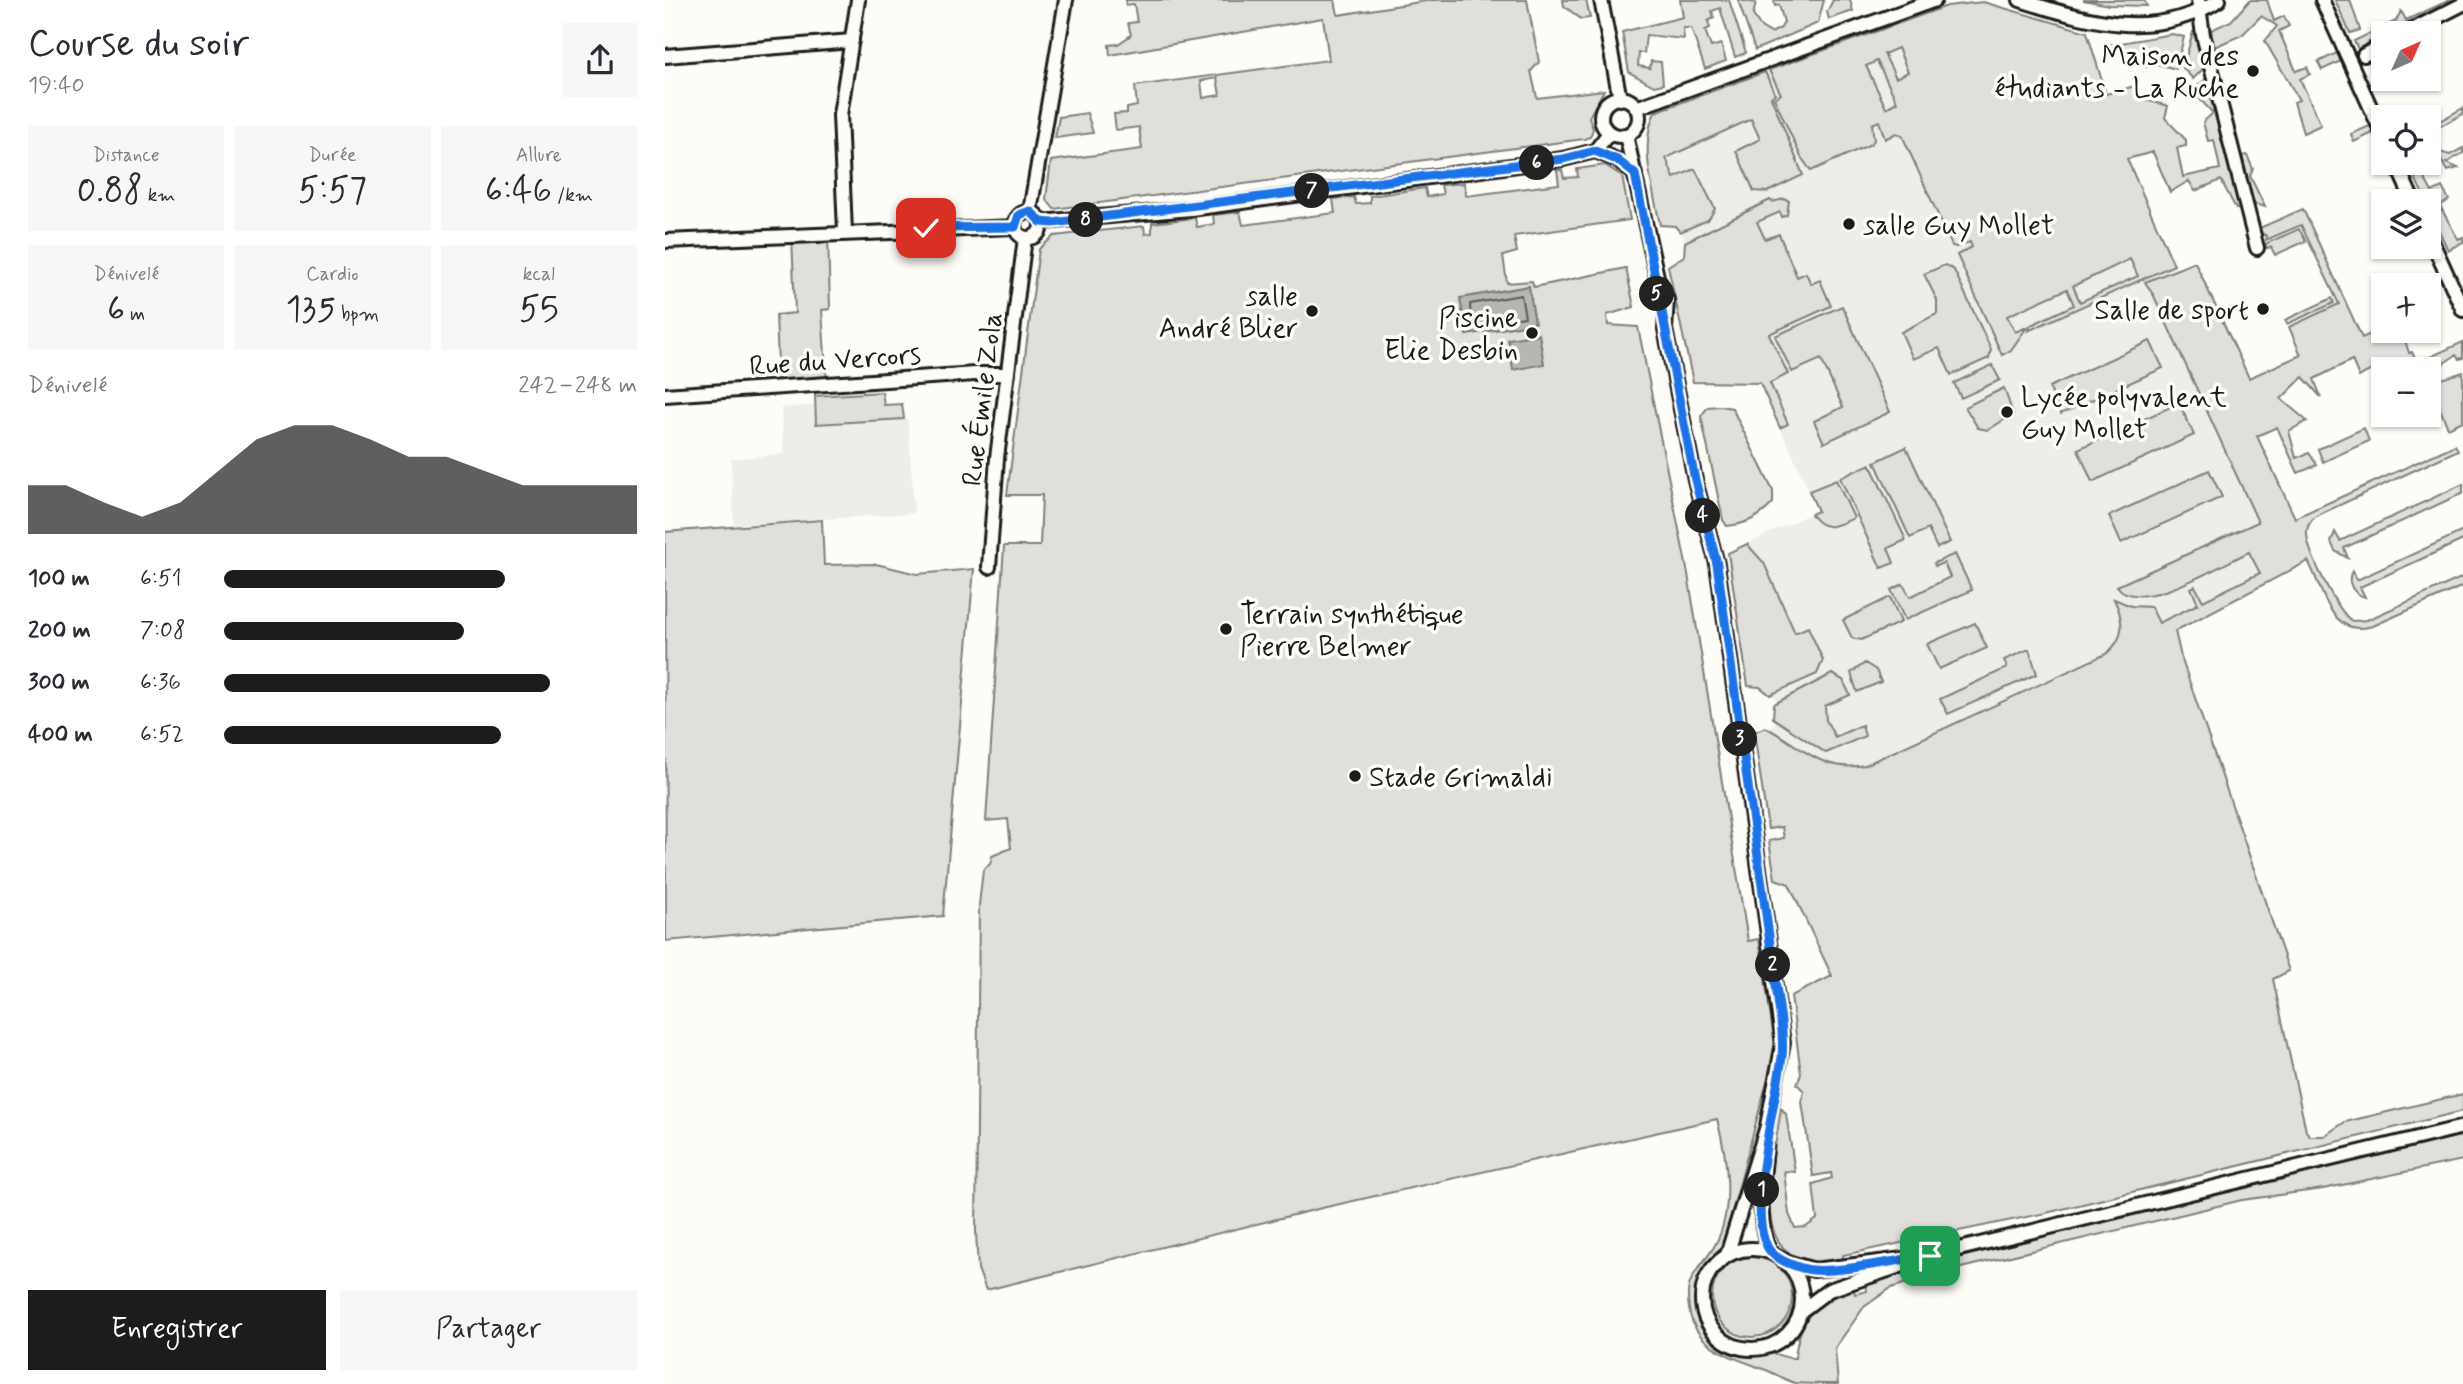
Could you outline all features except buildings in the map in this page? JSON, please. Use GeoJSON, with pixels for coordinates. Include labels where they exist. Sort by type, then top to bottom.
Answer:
{"type":"FeatureCollection","features":[{"type":"Feature","properties":{"kind":"street"},"geometry":{"type":"LineString","coordinates":[[845,232],[840,115],[858,0]]}},
{"type":"Feature","properties":{"kind":"street"},"geometry":{"type":"LineString","coordinates":[[1030,211],[1066,0]]}},
{"type":"Feature","properties":{"kind":"street"},"geometry":{"type":"LineString","coordinates":[[1601,0],[1620,99],[1636,108],[1935,0]]}},
{"type":"Feature","properties":{"kind":"street"},"geometry":{"type":"LineString","coordinates":[[2020,0],[2092,22],[2121,26],[2162,24],[2199,6],[2219,0]]}},
{"type":"Feature","properties":{"kind":"street"},"geometry":{"type":"LineString","coordinates":[[2322,0],[2371,108]]}},
{"type":"Feature","properties":{"kind":"street"},"geometry":{"type":"LineString","coordinates":[[2430,21],[2463,4]]}},
{"type":"Feature","properties":{"kind":"street"},"geometry":{"type":"LineString","coordinates":[[2199,6],[2257,248]]}},
{"type":"Feature","properties":{"kind":"street"},"geometry":{"type":"LineString","coordinates":[[665,56],[852,41]]}},
{"type":"Feature","properties":{"kind":"street"},"geometry":{"type":"LineString","coordinates":[[2364,55],[2371,51]]}},
{"type":"Feature","properties":{"kind":"street"},"geometry":{"type":"LineString","coordinates":[[1620,99],[1603,108],[1601,122],[1609,133],[1626,135]]}},
{"type":"Feature","properties":{"kind":"street"},"geometry":{"type":"LineString","coordinates":[[1626,135],[1638,120],[1636,108]]}},
{"type":"Feature","properties":{"kind":"street"},"geometry":{"type":"LineString","coordinates":[[1595,151],[1609,133]]}},
{"type":"Feature","properties":{"kind":"street"},"geometry":{"type":"LineString","coordinates":[[1626,135],[1657,277],[1656,291],[1664,313],[1695,480],[1717,564],[1777,993],[1782,1058],[1767,1126],[1727,1255],[1706,1276],[1702,1298],[1706,1320],[1725,1342],[1739,1348],[1769,1346],[1791,1331],[1801,1311],[1801,1285],[1787,1262]]}},
{"type":"Feature","properties":{"kind":"street"},"geometry":{"type":"LineString","coordinates":[[1030,211],[1041,222],[1053,223],[1191,209],[1563,159],[1595,151],[1617,160],[1635,174]]}},
{"type":"Feature","properties":{"kind":"street"},"geometry":{"type":"LineString","coordinates":[[1015,227],[1019,215],[1030,211]]}},
{"type":"Feature","properties":{"kind":"street"},"geometry":{"type":"LineString","coordinates":[[665,241],[1015,227],[1025,237],[1035,236],[1041,222]]}},
{"type":"Feature","properties":{"kind":"street","name":"Rue Émile Zola"},"geometry":{"type":"LineString","coordinates":[[989,567],[997,458],[1025,237]]}},
{"type":"Feature","properties":{"kind":"street"},"geometry":{"type":"LineString","coordinates":[[2440,259],[2463,310]]}},
{"type":"Feature","properties":{"kind":"street","name":"Rue du Vercors"},"geometry":{"type":"LineString","coordinates":[[665,395],[1008,374]]}},
{"type":"Feature","properties":{"kind":"street"},"geometry":{"type":"LineString","coordinates":[[1767,1126],[1761,1205],[1763,1234],[1770,1252]]}},
{"type":"Feature","properties":{"kind":"street"},"geometry":{"type":"LineString","coordinates":[[1801,1311],[1829,1290],[1930,1256],[2463,1127]]}},
{"type":"Feature","properties":{"kind":"street"},"geometry":{"type":"LineString","coordinates":[[1727,1255],[1756,1248],[1814,1270],[1930,1256]]}},
{"type":"Feature","properties":{"kind":"shaded area"},"geometry":{"type":"Polygon","coordinates":[[[1126,0],[1335,0],[1338,15],[1432,0],[1527,0],[1539,62],[1531,71],[1537,98],[1604,90],[1589,117],[1593,129],[1590,137],[1584,139],[1054,209],[1046,199],[1051,161],[1142,149],[1139,127],[1116,130],[1114,114],[1127,113],[1127,108],[1137,106],[1135,86],[1329,60],[1323,18],[1110,55],[1109,45],[1118,44],[1131,35],[1128,23],[1137,22],[1134,4],[1126,5],[1126,0]],[[1217,78],[1201,81],[1203,98],[1220,95],[1217,78]]]}},
{"type":"Feature","properties":{"kind":"shaded area"},"geometry":{"type":"Polygon","coordinates":[[[1563,0],[1586,0],[1590,18],[1581,19],[1564,6],[1563,0]]]}},
{"type":"Feature","properties":{"kind":"shaded area"},"geometry":{"type":"Polygon","coordinates":[[[1680,0],[1729,0],[1746,53],[1735,57],[1720,8],[1712,11],[1714,18],[1708,21],[1710,28],[1705,30],[1711,47],[1721,44],[1726,61],[1705,69],[1691,28],[1683,28],[1684,39],[1646,35],[1644,53],[1639,53],[1638,66],[1650,68],[1651,61],[1661,62],[1663,84],[1654,86],[1629,72],[1622,32],[1683,17],[1680,0]]]}},
{"type":"Feature","properties":{"kind":"shaded area"},"geometry":{"type":"Polygon","coordinates":[[[1738,0],[1756,3],[1753,15],[1761,27],[1771,33],[1781,28],[1784,22],[1779,5],[1775,6],[1774,0],[1824,0],[1818,23],[1755,50],[1738,0]]]}},
{"type":"Feature","properties":{"kind":"shaded area"},"geometry":{"type":"Polygon","coordinates":[[[1833,0],[1850,0],[1853,11],[1829,19],[1827,12],[1833,0]]]}},
{"type":"Feature","properties":{"kind":"shaded area"},"geometry":{"type":"Polygon","coordinates":[[[2083,0],[2144,0],[2147,6],[2109,5],[2083,0]]]}},
{"type":"Feature","properties":{"kind":"shaded area"},"geometry":{"type":"Polygon","coordinates":[[[2250,0],[2267,0],[2274,21],[2284,16],[2289,26],[2279,31],[2296,71],[2307,67],[2310,74],[2300,79],[2321,125],[2303,133],[2294,102],[2299,100],[2265,41],[2277,26],[2261,16],[2242,35],[2214,47],[2211,30],[2231,21],[2250,0]]]}},
{"type":"Feature","properties":{"kind":"shaded area"},"geometry":{"type":"Polygon","coordinates":[[[2335,0],[2350,0],[2360,30],[2350,33],[2335,0]]]}},
{"type":"Feature","properties":{"kind":"shaded area"},"geometry":{"type":"Polygon","coordinates":[[[2450,0],[2457,0],[2410,21],[2396,21],[2401,11],[2406,20],[2450,0]]]}},
{"type":"Feature","properties":{"kind":"shaded area","name":"Lycée polyvalent Guy Mollet"},"geometry":{"type":"Polygon","coordinates":[[[1983,2],[2009,8],[2070,35],[2309,561],[2175,631],[2181,657],[1783,833],[1782,827],[1768,829],[1754,732],[1765,727],[1770,729],[1776,721],[1773,718],[1774,704],[1778,703],[1773,694],[1770,695],[1760,687],[1748,686],[1728,553],[1818,510],[1760,384],[1693,382],[1668,266],[1684,256],[1686,246],[1683,234],[1675,226],[1660,225],[1649,171],[1647,128],[1655,112],[1947,6],[1983,2]]]}},
{"type":"Feature","properties":{"kind":"shaded area"},"geometry":{"type":"Polygon","coordinates":[[[1983,2],[2087,32],[2106,94],[2135,86],[2139,98],[2168,106],[2165,118],[2186,140],[2186,146],[2177,148],[2183,177],[2220,169],[2214,140],[2208,141],[2203,122],[2213,113],[2192,91],[2209,76],[2242,209],[2236,209],[2221,180],[2195,191],[2189,181],[2170,192],[2153,152],[2127,159],[2174,265],[2028,331],[2031,325],[2074,305],[2067,289],[2007,316],[2015,332],[2027,327],[2011,350],[2002,355],[1957,255],[1972,247],[1970,242],[1952,246],[1902,135],[1896,133],[1885,139],[1879,121],[1872,124],[1874,140],[1871,144],[1811,171],[1801,157],[1774,98],[1781,94],[1769,70],[1947,6],[1983,2]],[[1898,48],[1884,54],[1896,78],[1908,72],[1898,48]],[[1877,61],[1866,66],[1886,108],[1897,102],[1877,61]],[[2130,259],[2073,286],[2080,302],[2138,276],[2130,259]]]}},
{"type":"Feature","properties":{"kind":"shaded area"},"geometry":{"type":"Polygon","coordinates":[[[2193,32],[2197,32],[2206,66],[2193,79],[2183,68],[2193,32]]]}},
{"type":"Feature","properties":{"kind":"shaded area"},"geometry":{"type":"Polygon","coordinates":[[[2371,33],[2371,41],[2358,49],[2354,41],[2371,33]]]}},
{"type":"Feature","properties":{"kind":"shaded area"},"geometry":{"type":"Polygon","coordinates":[[[2172,34],[2184,37],[2176,69],[2149,62],[2147,67],[2128,62],[2125,50],[2107,54],[2104,46],[2172,34]]]}},
{"type":"Feature","properties":{"kind":"shaded area"},"geometry":{"type":"Polygon","coordinates":[[[2339,52],[2343,60],[2322,70],[2318,62],[2339,52]]]}},
{"type":"Feature","properties":{"kind":"shaded area"},"geometry":{"type":"Polygon","coordinates":[[[1765,72],[1775,94],[1771,97],[1803,175],[1767,192],[1754,191],[1736,151],[1760,139],[1751,119],[1666,158],[1674,178],[1695,169],[1715,209],[1708,220],[1680,232],[1675,226],[1660,225],[1648,153],[1650,125],[1655,112],[1765,72]]]}},
{"type":"Feature","properties":{"kind":"shaded area"},"geometry":{"type":"Polygon","coordinates":[[[2463,108],[2463,114],[2441,126],[2441,120],[2463,108]]]}},
{"type":"Feature","properties":{"kind":"shaded area"},"geometry":{"type":"Polygon","coordinates":[[[1087,113],[1093,133],[1055,138],[1059,117],[1087,113]]]}},
{"type":"Feature","properties":{"kind":"shaded area"},"geometry":{"type":"Polygon","coordinates":[[[2371,125],[2371,134],[2354,142],[2351,134],[2371,125]]]}},
{"type":"Feature","properties":{"kind":"shaded area"},"geometry":{"type":"Polygon","coordinates":[[[2463,148],[2463,153],[2446,163],[2458,168],[2447,171],[2441,160],[2441,152],[2450,155],[2463,148]]]}},
{"type":"Feature","properties":{"kind":"shaded area"},"geometry":{"type":"Polygon","coordinates":[[[2247,155],[2253,169],[2250,176],[2265,207],[2254,204],[2242,156],[2247,155]]]}},
{"type":"Feature","properties":{"kind":"shaded area","name":"Stade Grimaldi"},"geometry":{"type":"Polygon","coordinates":[[[1605,165],[1622,176],[1630,220],[1514,236],[1517,252],[1503,256],[1507,283],[1532,281],[1534,287],[1626,268],[1634,307],[1607,315],[1608,325],[1638,327],[1688,574],[1748,941],[1759,939],[1775,1045],[1723,1246],[1711,1260],[1697,1290],[1695,1306],[1698,1320],[1706,1333],[1718,1344],[1737,1352],[1777,1354],[1795,1358],[1800,1332],[1811,1312],[1828,1298],[1853,1288],[1855,1294],[1867,1291],[1866,1284],[1948,1260],[2463,1135],[2463,1160],[2323,1189],[2242,1200],[1932,1275],[1891,1288],[1864,1307],[1835,1348],[1838,1384],[1791,1382],[1722,1352],[1701,1337],[1694,1326],[1690,1313],[1689,1288],[1721,1231],[1727,1199],[1724,1149],[1717,1119],[1322,1208],[986,1290],[978,1269],[976,1232],[979,905],[983,870],[990,864],[992,856],[1011,848],[1008,819],[986,821],[1004,546],[1040,546],[1042,495],[1007,495],[1039,249],[1054,236],[1144,226],[1145,234],[1152,233],[1152,223],[1195,218],[1197,227],[1214,224],[1213,215],[1240,212],[1243,225],[1335,213],[1333,199],[1354,197],[1356,204],[1370,203],[1370,196],[1425,188],[1427,197],[1443,194],[1441,185],[1464,183],[1466,196],[1559,184],[1557,170],[1562,170],[1564,178],[1578,177],[1577,169],[1605,165]]]}},
{"type":"Feature","properties":{"kind":"shaded area"},"geometry":{"type":"Polygon","coordinates":[[[2414,175],[2423,175],[2430,189],[2420,189],[2414,175]]]}},
{"type":"Feature","properties":{"kind":"shaded area"},"geometry":{"type":"Polygon","coordinates":[[[2442,187],[2449,200],[2441,205],[2441,189],[2438,189],[2442,187]]]}},
{"type":"Feature","properties":{"kind":"shaded area"},"geometry":{"type":"Polygon","coordinates":[[[1784,199],[1789,201],[1787,215],[1782,217],[1780,212],[1757,222],[1765,239],[1779,234],[1797,277],[1806,273],[1811,284],[1820,280],[1831,306],[1769,334],[1788,374],[1770,383],[1788,424],[1780,428],[1760,383],[1693,382],[1668,266],[1684,256],[1685,242],[1770,200],[1772,202],[1784,199]]]}},
{"type":"Feature","properties":{"kind":"shaded area"},"geometry":{"type":"Polygon","coordinates":[[[2441,208],[2458,239],[2463,237],[2463,242],[2448,250],[2441,235],[2441,208]]]}},
{"type":"Feature","properties":{"kind":"shaded area"},"geometry":{"type":"Polygon","coordinates":[[[2303,209],[2362,338],[2371,334],[2371,343],[2406,343],[2409,353],[2412,352],[2414,357],[2371,357],[2371,371],[2359,377],[2352,360],[2314,379],[2321,397],[2303,377],[2281,399],[2307,421],[2289,431],[2296,458],[2309,453],[2317,465],[2298,473],[2277,427],[2257,436],[2295,518],[2455,445],[2458,450],[2316,516],[2309,524],[2307,535],[2312,555],[2324,581],[2352,621],[2367,620],[2463,577],[2463,586],[2373,626],[2359,628],[2347,625],[2330,609],[2308,561],[2175,631],[2181,657],[2289,971],[2273,979],[2306,1131],[2310,1136],[2324,1136],[2345,1122],[2463,1094],[2463,1111],[2046,1213],[1843,1255],[1843,1260],[1810,1261],[1788,1253],[1776,1236],[1770,1214],[1770,1188],[1781,1108],[1786,1114],[1795,1172],[1784,1171],[1789,1214],[1795,1228],[1806,1227],[1817,1219],[1813,1184],[1832,1178],[1831,1173],[1813,1176],[1802,1102],[1804,1091],[1797,1084],[1801,1074],[1791,996],[1832,976],[1789,884],[1775,879],[1769,841],[1784,838],[1782,827],[1768,829],[1754,732],[1765,727],[1823,762],[1849,766],[1865,765],[2106,654],[2120,635],[2120,614],[2114,599],[2131,606],[2151,607],[2159,623],[2198,604],[2191,588],[2195,586],[2203,601],[2260,573],[2249,552],[2161,592],[2128,594],[2117,586],[2258,522],[2154,296],[2145,282],[2195,262],[2249,378],[2301,355],[2289,327],[2339,304],[2301,225],[2266,240],[2267,236],[2255,230],[2303,209]]]}},
{"type":"Feature","properties":{"kind":"shaded area"},"geometry":{"type":"Polygon","coordinates":[[[2299,229],[2306,241],[2275,255],[2271,247],[2267,248],[2265,244],[2299,229]]]}},
{"type":"Feature","properties":{"kind":"shaded area"},"geometry":{"type":"Polygon","coordinates":[[[828,233],[830,309],[822,310],[827,385],[779,388],[776,315],[795,313],[792,235],[828,233]]]}},
{"type":"Feature","properties":{"kind":"shaded area"},"geometry":{"type":"Polygon","coordinates":[[[1945,265],[1954,270],[1991,349],[1989,358],[1951,375],[1939,348],[1913,359],[1901,332],[1937,314],[1937,300],[1924,274],[1945,265]]]}},
{"type":"Feature","properties":{"kind":"shaded area"},"geometry":{"type":"Polygon","coordinates":[[[2332,298],[2334,303],[2287,324],[2285,320],[2332,298]]]}},
{"type":"Feature","properties":{"kind":"shaded area"},"geometry":{"type":"Polygon","coordinates":[[[1842,306],[1890,412],[1824,443],[1814,421],[1843,407],[1821,359],[1792,372],[1775,336],[1842,306]]]}},
{"type":"Feature","properties":{"kind":"shaded area"},"geometry":{"type":"Polygon","coordinates":[[[2150,341],[2163,368],[2061,414],[2049,387],[2150,341]]]}},
{"type":"Feature","properties":{"kind":"shaded area"},"geometry":{"type":"Polygon","coordinates":[[[2463,342],[2463,358],[2459,359],[2456,355],[2441,365],[2441,357],[2430,357],[2463,342]]]}},
{"type":"Feature","properties":{"kind":"shaded area"},"geometry":{"type":"Polygon","coordinates":[[[1992,365],[2000,380],[1961,398],[1954,383],[1992,365]]]}},
{"type":"Feature","properties":{"kind":"shaded area"},"geometry":{"type":"Polygon","coordinates":[[[2463,372],[2463,421],[2448,428],[2441,411],[2441,379],[2463,372]]]}},
{"type":"Feature","properties":{"kind":"shaded area"},"geometry":{"type":"Polygon","coordinates":[[[2004,388],[2013,414],[1988,430],[1978,428],[1965,407],[2004,388]]]}},
{"type":"Feature","properties":{"kind":"shaded area"},"geometry":{"type":"Polygon","coordinates":[[[882,392],[884,405],[902,404],[904,419],[816,424],[815,396],[882,392]]]}},
{"type":"Feature","properties":{"kind":"shaded area"},"geometry":{"type":"Polygon","coordinates":[[[2179,403],[2194,435],[2092,482],[2078,449],[2179,403]]]}},
{"type":"Feature","properties":{"kind":"shaded area"},"geometry":{"type":"Polygon","coordinates":[[[815,405],[816,424],[908,419],[914,513],[734,525],[731,459],[784,454],[781,408],[815,405]]]}},
{"type":"Feature","properties":{"kind":"shaded area"},"geometry":{"type":"Polygon","coordinates":[[[1708,407],[1732,408],[1773,491],[1773,503],[1763,512],[1747,522],[1727,526],[1723,520],[1701,416],[1708,407]]]}},
{"type":"Feature","properties":{"kind":"shaded area"},"geometry":{"type":"Polygon","coordinates":[[[2364,428],[2369,441],[2323,462],[2318,449],[2364,428]]]}},
{"type":"Feature","properties":{"kind":"shaded area"},"geometry":{"type":"Polygon","coordinates":[[[1906,447],[1950,542],[1937,548],[1928,529],[1910,538],[1875,462],[1906,447]]]}},
{"type":"Feature","properties":{"kind":"shaded area"},"geometry":{"type":"Polygon","coordinates":[[[1870,464],[1906,540],[1888,548],[1894,563],[1881,568],[1840,478],[1870,464]]]}},
{"type":"Feature","properties":{"kind":"shaded area"},"geometry":{"type":"Polygon","coordinates":[[[2209,470],[2222,497],[2121,543],[2109,516],[2209,470]]]}},
{"type":"Feature","properties":{"kind":"shaded area"},"geometry":{"type":"Polygon","coordinates":[[[1836,480],[1854,518],[1825,526],[1811,514],[1818,511],[1809,491],[1836,480]]]}},
{"type":"Feature","properties":{"kind":"shaded area"},"geometry":{"type":"Polygon","coordinates":[[[2463,484],[2463,493],[2344,548],[2348,558],[2335,551],[2331,542],[2335,532],[2340,541],[2463,484]]]}},
{"type":"Feature","properties":{"kind":"shaded area"},"geometry":{"type":"Polygon","coordinates":[[[822,520],[824,565],[876,564],[917,574],[974,569],[943,916],[666,941],[665,532],[822,520]]]}},
{"type":"Feature","properties":{"kind":"shaded area"},"geometry":{"type":"Polygon","coordinates":[[[2463,531],[2463,540],[2360,587],[2365,597],[2352,587],[2352,571],[2357,580],[2463,531]]]}},
{"type":"Feature","properties":{"kind":"shaded area"},"geometry":{"type":"Polygon","coordinates":[[[1747,544],[1764,563],[1795,633],[1808,627],[1823,660],[1817,674],[1770,695],[1760,687],[1748,686],[1728,553],[1747,544]]]}},
{"type":"Feature","properties":{"kind":"shaded area"},"geometry":{"type":"Polygon","coordinates":[[[1955,554],[1972,590],[1905,620],[1891,590],[1903,584],[1910,597],[1950,577],[1944,563],[1935,566],[1934,563],[1955,554]]]}},
{"type":"Feature","properties":{"kind":"shaded area"},"geometry":{"type":"Polygon","coordinates":[[[1890,597],[1901,622],[1861,640],[1852,638],[1843,620],[1890,597]]]}},
{"type":"Feature","properties":{"kind":"shaded area"},"geometry":{"type":"Polygon","coordinates":[[[1975,623],[1987,648],[1939,669],[1927,644],[1975,623]]]}},
{"type":"Feature","properties":{"kind":"shaded area"},"geometry":{"type":"Polygon","coordinates":[[[2029,649],[2037,674],[1948,714],[1940,699],[2007,668],[2004,660],[2029,649]]]}},
{"type":"Feature","properties":{"kind":"shaded area"},"geometry":{"type":"Polygon","coordinates":[[[1865,663],[1876,670],[1881,682],[1857,692],[1851,673],[1865,663]]]}},
{"type":"Feature","properties":{"kind":"shaded area"},"geometry":{"type":"Polygon","coordinates":[[[1832,674],[1843,680],[1850,695],[1825,706],[1826,720],[1835,737],[1862,725],[1865,736],[1826,753],[1773,718],[1774,704],[1832,674]]]}},
{"type":"Feature","properties":{"kind":"shaded area"},"geometry":{"type":"Polygon","coordinates":[[[1752,1257],[1767,1260],[1780,1269],[1789,1282],[1792,1297],[1789,1312],[1780,1325],[1767,1334],[1752,1337],[1737,1334],[1724,1325],[1715,1312],[1712,1297],[1715,1282],[1724,1269],[1737,1260],[1752,1257]]]}},
{"type":"Feature","properties":{"kind":"water"},"geometry":{"type":"Polygon","coordinates":[[[1529,286],[1535,323],[1466,335],[1460,298],[1529,286]]]}},
{"type":"Feature","properties":{"kind":"water"},"geometry":{"type":"Polygon","coordinates":[[[1539,334],[1544,364],[1513,370],[1508,339],[1539,334]]]}},
{"type":"Feature","properties":{"kind":"place","name":"Maison des étudiants - La Ruche"},"geometry":{"type":"Point","coordinates":[2253,71]}},
{"type":"Feature","properties":{"kind":"place","name":"salle Guy Mollet"},"geometry":{"type":"Point","coordinates":[1849,224]}},
{"type":"Feature","properties":{"kind":"place","name":"Salle de sport"},"geometry":{"type":"Point","coordinates":[2263,309]}},
{"type":"Feature","properties":{"kind":"place","name":"salle André Blier"},"geometry":{"type":"Point","coordinates":[1312,311]}},
{"type":"Feature","properties":{"kind":"place","name":"Piscine Elie Desbin"},"geometry":{"type":"Point","coordinates":[1532,333]}},
{"type":"Feature","properties":{"kind":"place","name":"Lycée polyvalent Guy Mollet"},"geometry":{"type":"Point","coordinates":[2007,412]}},
{"type":"Feature","properties":{"kind":"place","name":"Terrain synthétique Pierre Belmer"},"geometry":{"type":"Point","coordinates":[1226,629]}},
{"type":"Feature","properties":{"kind":"place","name":"Stade Grimaldi"},"geometry":{"type":"Point","coordinates":[1355,776]}},
{"type":"Feature","properties":{"kind":"route"},"geometry":{"type":"LineString","coordinates":[[926,228],[1004,225],[1015,227],[1015,220],[1019,215],[1030,211],[1039,217],[1041,222],[1053,223],[1150,214],[1563,159],[1595,151],[1617,160],[1635,174],[1695,480],[1717,564],[1777,993],[1783,1043],[1778,1083],[1767,1126],[1761,1205],[1763,1234],[1770,1252],[1787,1262],[1814,1270],[1930,1256]]}}]}
